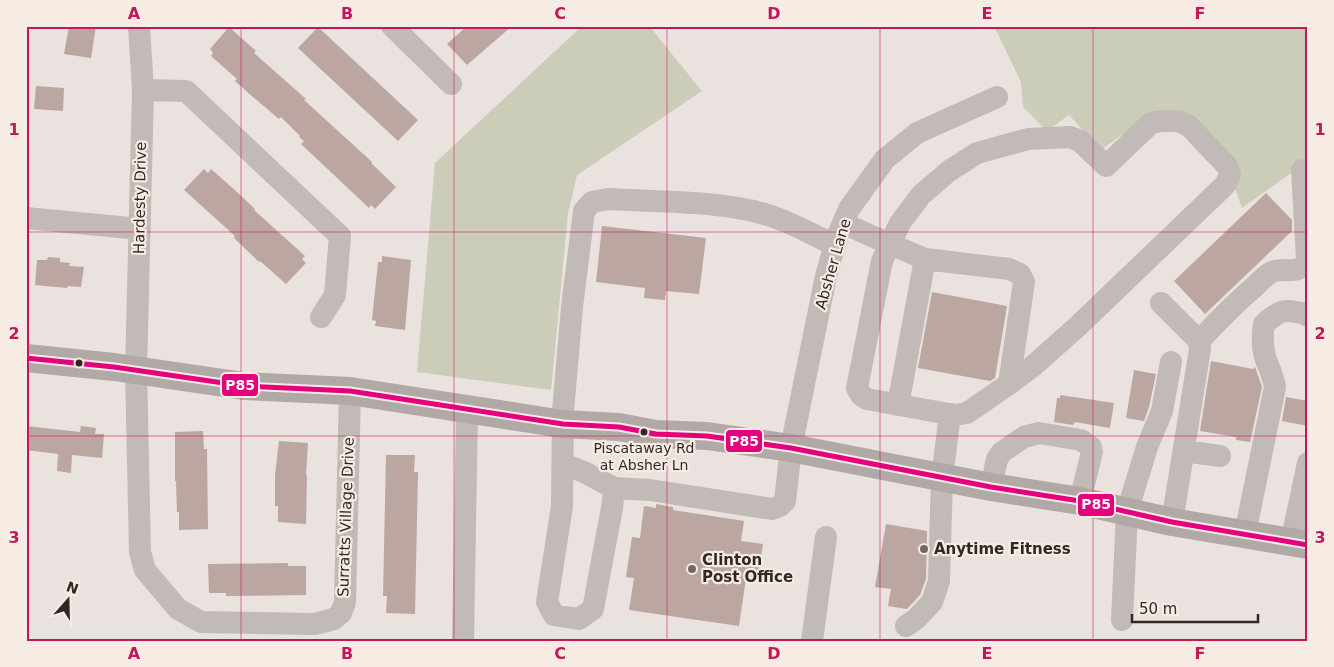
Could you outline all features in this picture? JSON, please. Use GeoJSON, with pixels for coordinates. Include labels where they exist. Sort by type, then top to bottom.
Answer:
{"type":"FeatureCollection","features":[{"type":"Feature","properties":{"kind":"main road"},"geometry":{"type":"LineString","coordinates":[[26,358],[136,370],[244,386],[350,391],[563,424],[619,427],[656,434],[707,436],[791,448],[991,487],[1080,501],[1172,522],[1299,544]]}},
{"type":"Feature","properties":{"kind":"street","name":"Hardesty Drive"},"geometry":{"type":"LineString","coordinates":[[136,370],[143,90],[139,26]]}},
{"type":"Feature","properties":{"kind":"street"},"geometry":{"type":"LineString","coordinates":[[394,27],[451,84]]}},
{"type":"Feature","properties":{"kind":"street"},"geometry":{"type":"LineString","coordinates":[[143,90],[186,91],[340,236],[334,295],[321,317]]}},
{"type":"Feature","properties":{"kind":"street","name":"Absher Lane"},"geometry":{"type":"LineString","coordinates":[[614,488],[650,490],[772,508],[780,506],[786,501],[791,448],[824,286],[835,245],[849,209],[885,160],[917,133],[997,97]]}},
{"type":"Feature","properties":{"kind":"street"},"geometry":{"type":"LineString","coordinates":[[1162,121],[1178,122],[1189,126],[1227,166],[1230,175],[1225,185],[1078,326],[1032,367],[1009,384],[966,413],[950,414],[867,399],[860,395],[857,388],[882,261],[900,223],[921,195],[949,171],[977,153],[1028,139],[1070,137],[1080,141],[1106,166],[1151,123],[1162,121]]}},
{"type":"Feature","properties":{"kind":"street"},"geometry":{"type":"LineString","coordinates":[[1199,341],[1230,308],[1271,272],[1299,270],[1304,266],[1307,260],[1302,170]]}},
{"type":"Feature","properties":{"kind":"street"},"geometry":{"type":"LineString","coordinates":[[563,464],[584,472],[614,488],[593,609],[579,620],[554,615],[547,602],[562,506],[563,424],[572,307],[584,211],[592,202],[608,199],[702,205],[754,211],[779,219],[835,245]]}},
{"type":"Feature","properties":{"kind":"street"},"geometry":{"type":"LineString","coordinates":[[26,218],[140,229]]}},
{"type":"Feature","properties":{"kind":"street"},"geometry":{"type":"LineString","coordinates":[[843,223],[925,259],[1009,269],[1020,274],[1024,282],[1009,384]]}},
{"type":"Feature","properties":{"kind":"street"},"geometry":{"type":"LineString","coordinates":[[898,405],[925,259]]}},
{"type":"Feature","properties":{"kind":"street"},"geometry":{"type":"LineString","coordinates":[[1161,303],[1199,341],[1200,349],[1172,522]]}},
{"type":"Feature","properties":{"kind":"street"},"geometry":{"type":"LineString","coordinates":[[1245,534],[1275,387],[1273,373],[1266,359],[1263,345],[1264,324],[1277,313],[1290,310],[1308,316]]}},
{"type":"Feature","properties":{"kind":"street"},"geometry":{"type":"LineString","coordinates":[[1122,620],[1127,512],[1147,447],[1162,412],[1171,362]]}},
{"type":"Feature","properties":{"kind":"street","name":"Surratts Village Drive"},"geometry":{"type":"LineString","coordinates":[[136,370],[140,552],[145,570],[178,609],[201,622],[315,624],[334,619],[341,613],[345,602],[350,391]]}},
{"type":"Feature","properties":{"kind":"street"},"geometry":{"type":"LineString","coordinates":[[462,641],[467,410]]}},
{"type":"Feature","properties":{"kind":"street"},"geometry":{"type":"LineString","coordinates":[[906,626],[916,619],[932,602],[939,581],[942,478],[950,414]]}},
{"type":"Feature","properties":{"kind":"street"},"geometry":{"type":"LineString","coordinates":[[991,487],[997,460],[1002,452],[1024,437],[1039,433],[1082,440],[1091,447],[1092,452],[1080,501]]}},
{"type":"Feature","properties":{"kind":"street"},"geometry":{"type":"LineString","coordinates":[[1184,451],[1220,456]]}},
{"type":"Feature","properties":{"kind":"street"},"geometry":{"type":"LineString","coordinates":[[1299,544],[1308,463]]}},
{"type":"Feature","properties":{"kind":"street"},"geometry":{"type":"LineString","coordinates":[[812,641],[826,537]]}},
{"type":"Feature","properties":{"kind":"green space"},"geometry":{"type":"Polygon","coordinates":[[[582,26],[649,26],[702,91],[577,175],[568,214],[551,390],[417,372],[435,163],[582,26]]]}},
{"type":"Feature","properties":{"kind":"green space"},"geometry":{"type":"Polygon","coordinates":[[[994,26],[1308,26],[1308,161],[1242,208],[1222,152],[1145,118],[1101,150],[1069,115],[1047,131],[1023,107],[1021,82],[994,26]]]}},
{"type":"Feature","properties":{"kind":"building"},"geometry":{"type":"Polygon","coordinates":[[[69,26],[96,26],[91,58],[64,54],[69,26]]]}},
{"type":"Feature","properties":{"kind":"building"},"geometry":{"type":"Polygon","coordinates":[[[467,26],[512,26],[467,65],[447,44],[467,26]]]}},
{"type":"Feature","properties":{"kind":"building"},"geometry":{"type":"Polygon","coordinates":[[[229,27],[396,187],[375,209],[371,205],[369,208],[301,144],[304,141],[281,117],[279,119],[253,97],[235,81],[237,79],[211,56],[213,53],[210,49],[229,27]]]}},
{"type":"Feature","properties":{"kind":"building"},"geometry":{"type":"Polygon","coordinates":[[[318,27],[418,120],[398,141],[298,48],[318,27]]]}},
{"type":"Feature","properties":{"kind":"building"},"geometry":{"type":"Polygon","coordinates":[[[36,86],[64,88],[63,111],[34,109],[36,86]]]}},
{"type":"Feature","properties":{"kind":"building"},"geometry":{"type":"Polygon","coordinates":[[[204,169],[208,173],[211,169],[305,256],[302,259],[306,263],[286,284],[259,262],[234,238],[235,236],[184,190],[204,169]]]}},
{"type":"Feature","properties":{"kind":"building"},"geometry":{"type":"Polygon","coordinates":[[[1266,193],[1292,220],[1292,231],[1205,314],[1174,281],[1266,193]]]}},
{"type":"Feature","properties":{"kind":"building"},"geometry":{"type":"Polygon","coordinates":[[[602,226],[706,238],[699,294],[666,291],[665,300],[644,298],[645,288],[596,282],[602,226]]]}},
{"type":"Feature","properties":{"kind":"building"},"geometry":{"type":"Polygon","coordinates":[[[382,256],[411,260],[405,330],[375,326],[376,321],[372,320],[378,262],[382,262],[382,256]]]}},
{"type":"Feature","properties":{"kind":"building"},"geometry":{"type":"Polygon","coordinates":[[[48,257],[60,258],[60,262],[70,263],[69,266],[84,267],[81,287],[68,286],[67,288],[35,285],[37,260],[47,260],[48,257]]]}},
{"type":"Feature","properties":{"kind":"building"},"geometry":{"type":"Polygon","coordinates":[[[932,292],[1007,306],[995,378],[990,381],[918,368],[932,292]]]}},
{"type":"Feature","properties":{"kind":"building"},"geometry":{"type":"Polygon","coordinates":[[[1211,361],[1253,369],[1255,367],[1262,387],[1250,442],[1236,440],[1236,437],[1200,431],[1211,361]]]}},
{"type":"Feature","properties":{"kind":"building"},"geometry":{"type":"Polygon","coordinates":[[[1134,370],[1156,374],[1144,421],[1126,418],[1134,370]]]}},
{"type":"Feature","properties":{"kind":"building"},"geometry":{"type":"Polygon","coordinates":[[[1060,395],[1114,403],[1110,428],[1075,422],[1073,425],[1054,422],[1057,398],[1060,398],[1060,395]]]}},
{"type":"Feature","properties":{"kind":"building"},"geometry":{"type":"Polygon","coordinates":[[[1286,397],[1308,401],[1308,426],[1282,421],[1286,397]]]}},
{"type":"Feature","properties":{"kind":"building"},"geometry":{"type":"Polygon","coordinates":[[[26,426],[80,432],[81,426],[96,428],[95,434],[104,434],[102,458],[72,455],[71,473],[57,471],[58,454],[26,450],[26,426]]]}},
{"type":"Feature","properties":{"kind":"building"},"geometry":{"type":"Polygon","coordinates":[[[203,431],[204,449],[207,449],[208,529],[179,530],[175,481],[175,432],[203,431]]]}},
{"type":"Feature","properties":{"kind":"building"},"geometry":{"type":"Polygon","coordinates":[[[279,441],[308,443],[306,524],[278,522],[278,506],[275,506],[275,475],[279,441]]]}},
{"type":"Feature","properties":{"kind":"building"},"geometry":{"type":"Polygon","coordinates":[[[386,455],[415,455],[414,472],[418,472],[415,614],[386,613],[387,596],[383,596],[386,455]]]}},
{"type":"Feature","properties":{"kind":"building"},"geometry":{"type":"Polygon","coordinates":[[[656,504],[673,507],[673,510],[744,521],[741,541],[763,544],[757,580],[746,578],[739,626],[629,610],[634,578],[626,577],[632,537],[640,538],[644,506],[656,508],[656,504]]]}},
{"type":"Feature","properties":{"kind":"building"},"geometry":{"type":"Polygon","coordinates":[[[886,524],[927,531],[926,579],[920,595],[907,609],[888,606],[891,589],[875,587],[886,524]]]}},
{"type":"Feature","properties":{"kind":"building"},"geometry":{"type":"Polygon","coordinates":[[[288,563],[288,566],[306,566],[306,595],[226,596],[226,593],[209,593],[208,564],[288,563]]]}},
{"type":"Feature","properties":{"kind":"transit line","name":"P85"},"geometry":{"type":"LineString","coordinates":[[26,358],[114,367],[244,386],[350,391],[563,424],[619,427],[656,434],[707,436],[791,448],[991,487],[1080,501],[1172,522],[1308,545]]}},
{"type":"Feature","properties":{"kind":"place","name":"Piscataway Rd at Absher Ln"},"geometry":{"type":"Point","coordinates":[644,432]}},
{"type":"Feature","properties":{"kind":"place","name":"Anytime Fitness"},"geometry":{"type":"Point","coordinates":[924,549]}},
{"type":"Feature","properties":{"kind":"place","name":"Clinton Post Office"},"geometry":{"type":"Point","coordinates":[692,569]}}]}
